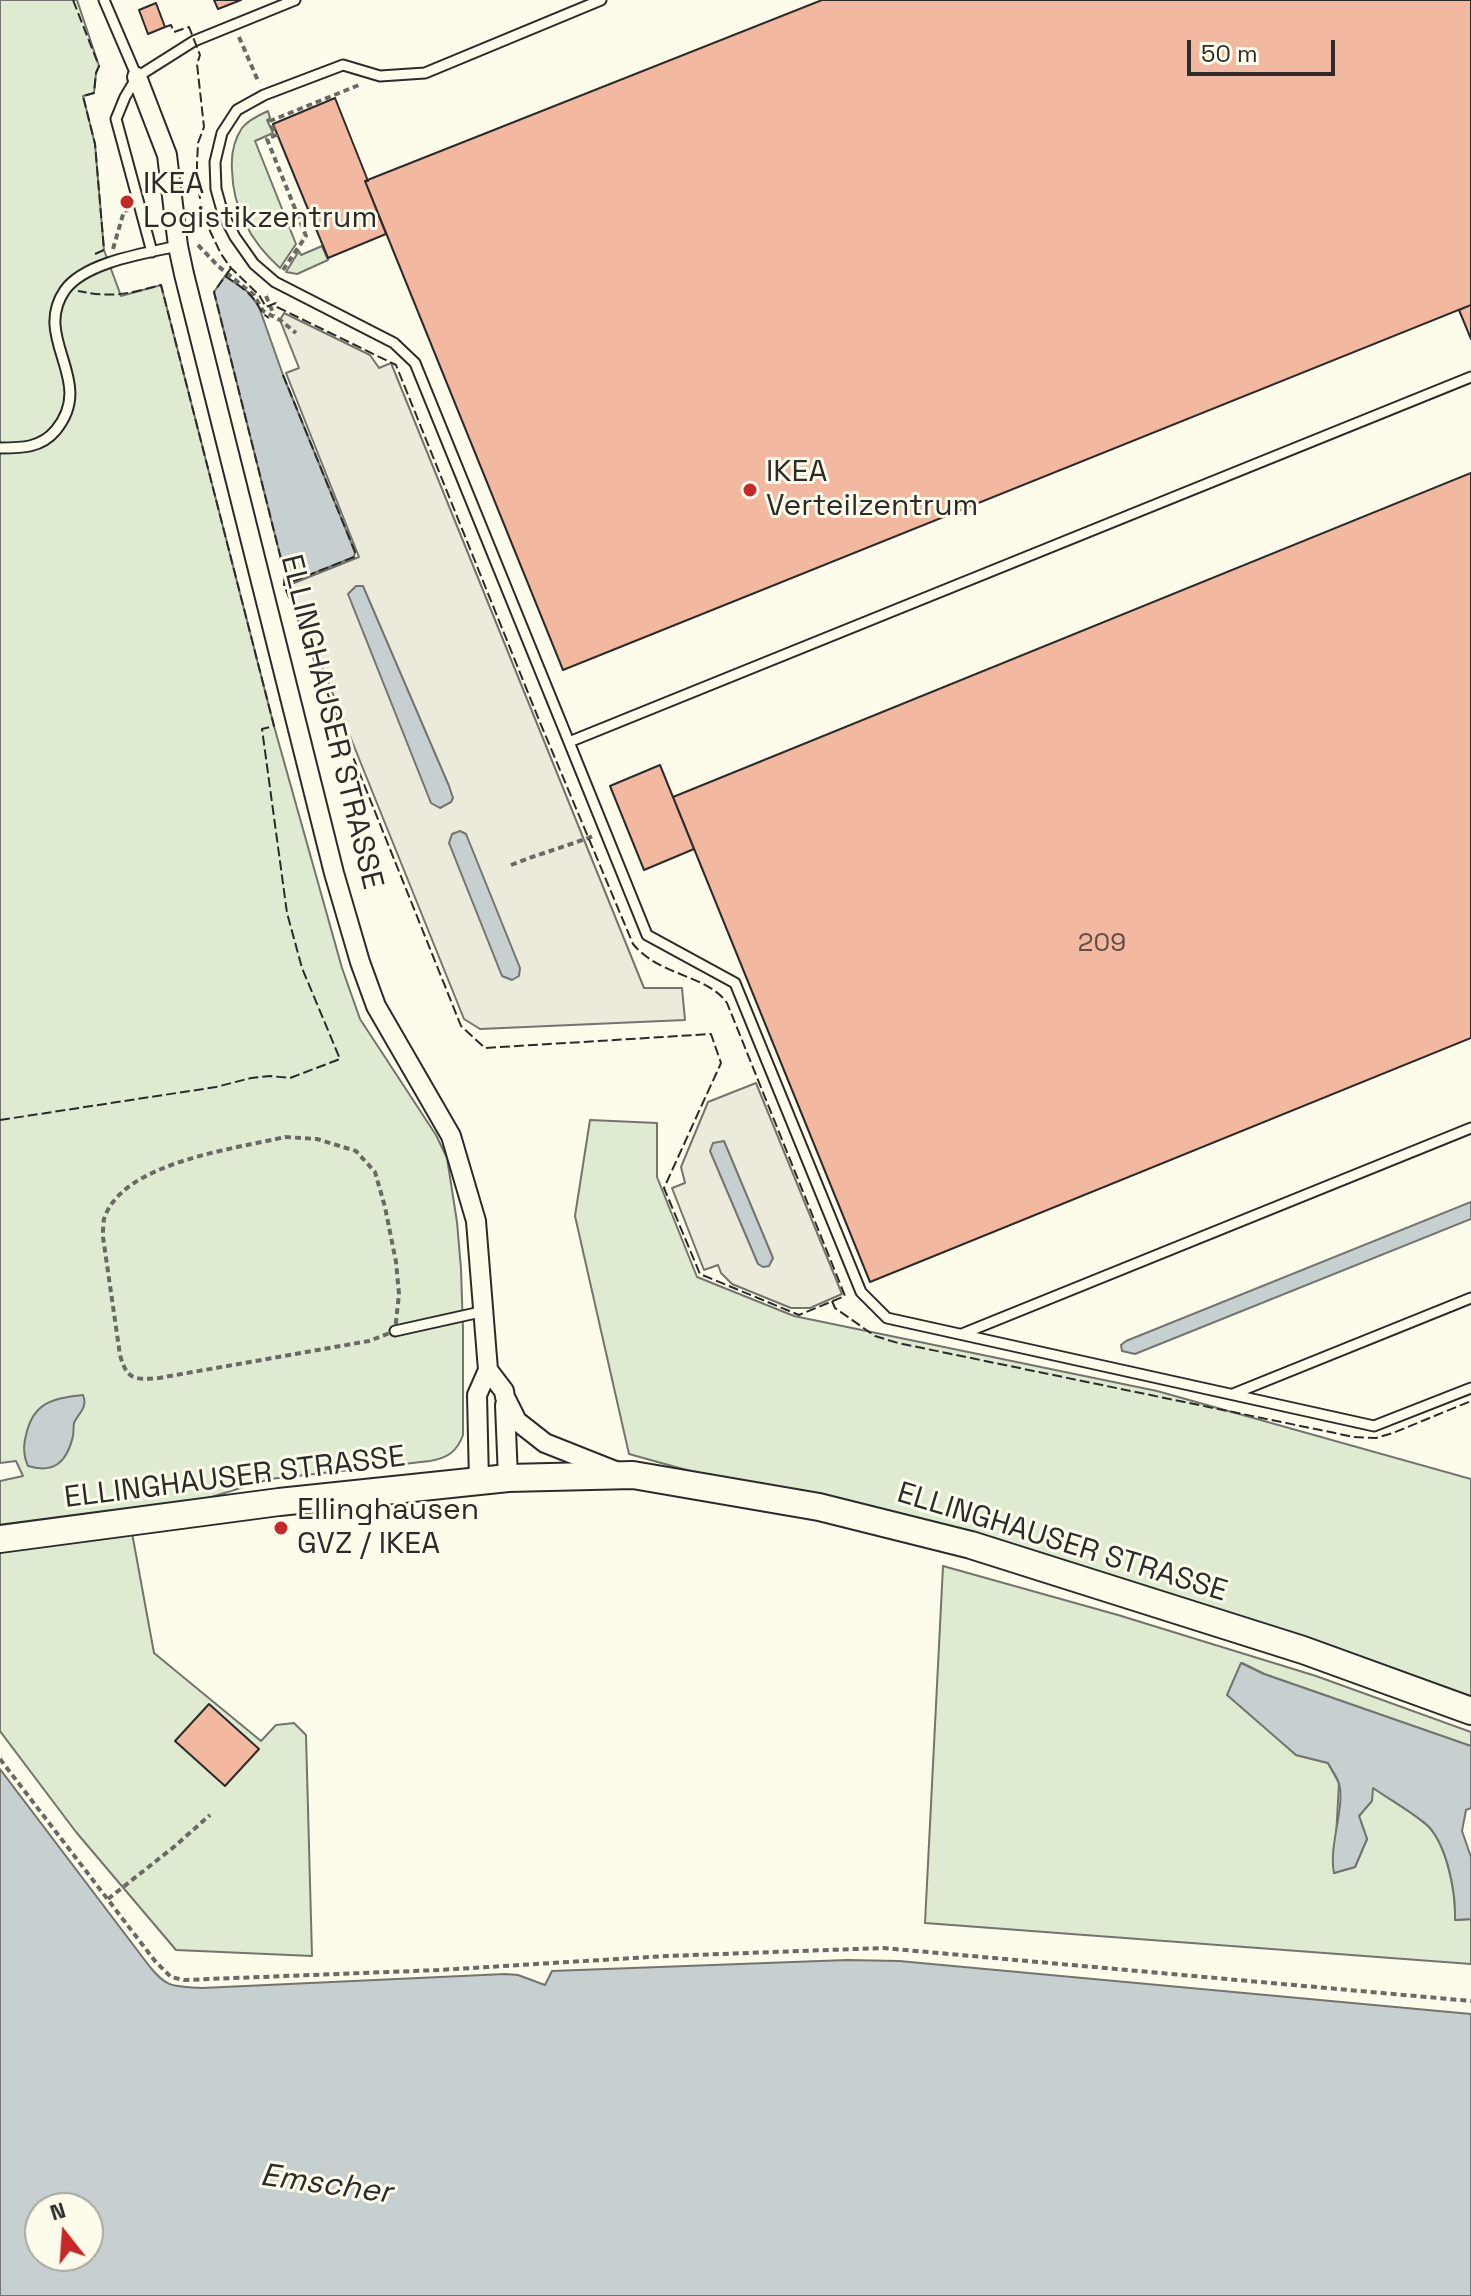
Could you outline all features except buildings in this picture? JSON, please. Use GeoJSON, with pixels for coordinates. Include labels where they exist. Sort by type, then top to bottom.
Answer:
{"type":"FeatureCollection","features":[{"type":"Feature","properties":{"kind":"main road","name":"ELLINGHAUSER STRASSE"},"geometry":{"type":"LineString","coordinates":[[0,1539],[279,1502],[479,1481],[624,1474],[819,1507],[971,1545],[1303,1650],[1471,1711]]}},
{"type":"Feature","properties":{"kind":"street","name":"ELLINGHAUSER STRASSE"},"geometry":{"type":"LineString","coordinates":[[137,77],[167,155],[178,246],[355,948],[376,1006],[451,1136],[476,1221],[488,1370],[477,1395],[479,1481]]}},
{"type":"Feature","properties":{"kind":"street","name":"ELLINGHAUSER STRASSE"},"geometry":{"type":"LineString","coordinates":[[488,1370],[504,1391],[517,1421],[545,1443],[624,1474]]}},
{"type":"Feature","properties":{"kind":"street"},"geometry":{"type":"LineString","coordinates":[[505,1397],[508,1478]]}},
{"type":"Feature","properties":{"kind":"lane"},"geometry":{"type":"LineString","coordinates":[[152,252],[116,119],[125,97],[137,77],[194,41],[295,0]]}},
{"type":"Feature","properties":{"kind":"lane"},"geometry":{"type":"LineString","coordinates":[[601,0],[425,73],[380,76],[343,65],[264,95],[237,110],[222,133],[215,162],[216,189],[223,214],[254,264],[275,282],[394,343],[415,363],[647,935],[735,983],[861,1292],[887,1318],[1374,1426],[1471,1388]]}},
{"type":"Feature","properties":{"kind":"lane"},"geometry":{"type":"LineString","coordinates":[[106,1],[137,77]]}},
{"type":"Feature","properties":{"kind":"lane"},"geometry":{"type":"LineString","coordinates":[[0,448],[33,446],[41,442],[48,438],[69,411],[71,393],[55,333],[54,310],[66,288],[87,271],[178,246]]}},
{"type":"Feature","properties":{"kind":"lane"},"geometry":{"type":"LineString","coordinates":[[569,742],[1471,377]]}},
{"type":"Feature","properties":{"kind":"lane"},"geometry":{"type":"LineString","coordinates":[[962,1334],[1471,1128]]}},
{"type":"Feature","properties":{"kind":"lane"},"geometry":{"type":"LineString","coordinates":[[1233,1394],[1471,1298]]}},
{"type":"Feature","properties":{"kind":"lane"},"geometry":{"type":"LineString","coordinates":[[395,1331],[485,1311]]}},
{"type":"Feature","properties":{"kind":"path"},"geometry":{"type":"LineString","coordinates":[[240,34],[239,39],[259,83]]}},
{"type":"Feature","properties":{"kind":"path"},"geometry":{"type":"LineString","coordinates":[[283,270],[306,236],[267,139],[276,135],[270,121],[380,76]]}},
{"type":"Feature","properties":{"kind":"path"},"geometry":{"type":"LineString","coordinates":[[270,109],[274,119]]}},
{"type":"Feature","properties":{"kind":"path"},"geometry":{"type":"LineString","coordinates":[[111,256],[124,211],[131,209]]}},
{"type":"Feature","properties":{"kind":"path"},"geometry":{"type":"LineString","coordinates":[[178,246],[195,241],[218,266],[254,295],[263,311],[296,333]]}},
{"type":"Feature","properties":{"kind":"path"},"geometry":{"type":"LineString","coordinates":[[266,296],[275,318]]}},
{"type":"Feature","properties":{"kind":"path"},"geometry":{"type":"LineString","coordinates":[[511,865],[593,836]]}},
{"type":"Feature","properties":{"kind":"path"},"geometry":{"type":"LineString","coordinates":[[285,1137],[317,1139],[356,1151],[375,1172],[385,1207],[399,1294],[395,1331],[369,1341],[174,1376],[142,1380],[132,1378],[124,1368],[120,1355],[103,1237],[104,1220],[112,1203],[125,1189],[146,1175],[172,1164],[285,1137]]}},
{"type":"Feature","properties":{"kind":"path"},"geometry":{"type":"LineString","coordinates":[[0,1759],[155,1961],[171,1977],[184,1980],[883,1948],[1471,2001]]}},
{"type":"Feature","properties":{"kind":"path"},"geometry":{"type":"LineString","coordinates":[[108,1899],[210,1815]]}},
{"type":"Feature","properties":{"kind":"green space"},"geometry":{"type":"Polygon","coordinates":[[[0,0],[77,0],[99,66],[94,93],[83,96],[95,144],[104,250],[121,296],[161,285],[274,726],[342,968],[360,1019],[436,1135],[447,1158],[457,1222],[463,1330],[463,1435],[454,1450],[430,1461],[270,1479],[130,1522],[154,1653],[261,1741],[276,1725],[294,1723],[306,1735],[312,1956],[176,1950],[76,1832],[0,1731],[0,1481],[23,1476],[16,1461],[0,1463],[0,0]]]}},
{"type":"Feature","properties":{"kind":"green space"},"geometry":{"type":"Polygon","coordinates":[[[268,111],[270,118],[267,120],[273,133],[255,141],[296,244],[280,268],[252,236],[240,212],[233,185],[232,159],[237,138],[250,120],[268,111]]]}},
{"type":"Feature","properties":{"kind":"green space"},"geometry":{"type":"Polygon","coordinates":[[[322,246],[328,260],[297,274],[286,272],[299,251],[301,255],[322,246]]]}},
{"type":"Feature","properties":{"kind":"green space"},"geometry":{"type":"Polygon","coordinates":[[[590,1120],[657,1123],[657,1177],[697,1277],[794,1316],[1157,1391],[1471,1479],[1471,1711],[819,1507],[629,1454],[575,1216],[590,1120]]]}},
{"type":"Feature","properties":{"kind":"green space"},"geometry":{"type":"Polygon","coordinates":[[[943,1566],[1118,1615],[1316,1676],[1471,1732],[1471,1746],[1264,1674],[1242,1663],[1267,1728],[1296,1755],[1328,1763],[1339,1783],[1334,1873],[1355,1867],[1367,1839],[1359,1816],[1371,1801],[1372,1787],[1415,1815],[1435,1834],[1449,1870],[1455,1920],[1471,1919],[1471,1964],[925,1923],[943,1566]]]}},
{"type":"Feature","properties":{"kind":"shaded area"},"geometry":{"type":"Polygon","coordinates":[[[284,313],[370,355],[379,368],[391,363],[644,988],[682,988],[685,1020],[480,1029],[464,1019],[289,585],[359,557],[286,373],[299,368],[280,320],[284,313]]]}},
{"type":"Feature","properties":{"kind":"shaded area"},"geometry":{"type":"Polygon","coordinates":[[[756,1083],[842,1294],[810,1308],[791,1308],[732,1284],[718,1265],[704,1270],[672,1188],[685,1183],[681,1167],[708,1102],[756,1083]]]}},
{"type":"Feature","properties":{"kind":"water"},"geometry":{"type":"Polygon","coordinates":[[[225,276],[248,292],[259,307],[283,375],[355,552],[354,557],[284,585],[285,575],[214,292],[225,276]]]}},
{"type":"Feature","properties":{"kind":"water"},"geometry":{"type":"Polygon","coordinates":[[[356,586],[363,586],[449,786],[453,798],[440,808],[431,803],[348,594],[356,586]]]}},
{"type":"Feature","properties":{"kind":"water"},"geometry":{"type":"Polygon","coordinates":[[[460,831],[466,834],[520,968],[519,976],[512,980],[502,976],[449,843],[452,834],[460,831]]]}},
{"type":"Feature","properties":{"kind":"water"},"geometry":{"type":"Polygon","coordinates":[[[724,1141],[773,1258],[769,1266],[758,1264],[710,1151],[713,1143],[724,1141]]]}},
{"type":"Feature","properties":{"kind":"water"},"geometry":{"type":"Polygon","coordinates":[[[1471,1202],[1471,1219],[1135,1354],[1122,1351],[1121,1345],[1126,1341],[1471,1202]]]}},
{"type":"Feature","properties":{"kind":"water"},"geometry":{"type":"Polygon","coordinates":[[[83,1395],[84,1407],[74,1423],[70,1445],[63,1459],[52,1467],[28,1466],[24,1443],[29,1424],[39,1409],[62,1398],[83,1395]]]}},
{"type":"Feature","properties":{"kind":"water"},"geometry":{"type":"Polygon","coordinates":[[[1241,1663],[1264,1674],[1471,1746],[1471,1808],[1466,1810],[1462,1831],[1471,1857],[1471,1919],[1455,1920],[1450,1872],[1442,1848],[1430,1828],[1373,1788],[1372,1801],[1359,1816],[1367,1839],[1355,1867],[1334,1873],[1333,1850],[1340,1801],[1337,1779],[1328,1763],[1296,1755],[1227,1695],[1241,1663]]]}},
{"type":"Feature","properties":{"kind":"water","name":"Emscher"},"geometry":{"type":"Polygon","coordinates":[[[0,1769],[150,1967],[167,1983],[178,1986],[202,1988],[505,1974],[518,1975],[545,1985],[552,1971],[847,1960],[899,1961],[1471,2014],[1471,2296],[0,2296],[0,1769]]]}},
{"type":"Feature","properties":{"kind":"fence"},"geometry":{"type":"LineString","coordinates":[[73,0],[99,66],[94,93],[83,96],[95,144],[104,250],[95,254]]}},
{"type":"Feature","properties":{"kind":"fence"},"geometry":{"type":"LineString","coordinates":[[165,27],[171,25],[174,32],[189,27],[200,55],[197,64],[204,127],[198,143],[197,182],[202,209],[221,254],[259,295],[266,307],[276,303],[277,307],[396,365],[633,944],[656,963],[708,986],[727,1003],[845,1296],[799,1315],[700,1274],[664,1188],[721,1063],[711,1034],[485,1048],[461,1026],[284,585],[285,575],[214,292],[231,268]]}},
{"type":"Feature","properties":{"kind":"fence"},"geometry":{"type":"LineString","coordinates":[[225,276],[249,294],[269,318]]}},
{"type":"Feature","properties":{"kind":"fence"},"geometry":{"type":"LineString","coordinates":[[0,1120],[216,1087],[251,1078],[290,1078],[340,1059],[302,968],[287,913],[262,729],[274,726],[161,285],[120,294],[78,291]]}},
{"type":"Feature","properties":{"kind":"fence"},"geometry":{"type":"LineString","coordinates":[[283,375],[355,552],[354,557],[284,585]]}},
{"type":"Feature","properties":{"kind":"fence"},"geometry":{"type":"LineString","coordinates":[[832,1301],[835,1308],[875,1336],[898,1343],[1354,1437],[1376,1438],[1393,1433],[1471,1401]]}},
{"type":"Feature","properties":{"kind":"place","name":"IKEA Logistikzentrum"},"geometry":{"type":"Point","coordinates":[127,202]}},
{"type":"Feature","properties":{"kind":"place","name":"IKEA Verteilzentrum"},"geometry":{"type":"Point","coordinates":[750,490]}},
{"type":"Feature","properties":{"kind":"place","name":"Ellinghausen GVZ / IKEA"},"geometry":{"type":"Point","coordinates":[281,1528]}}]}
